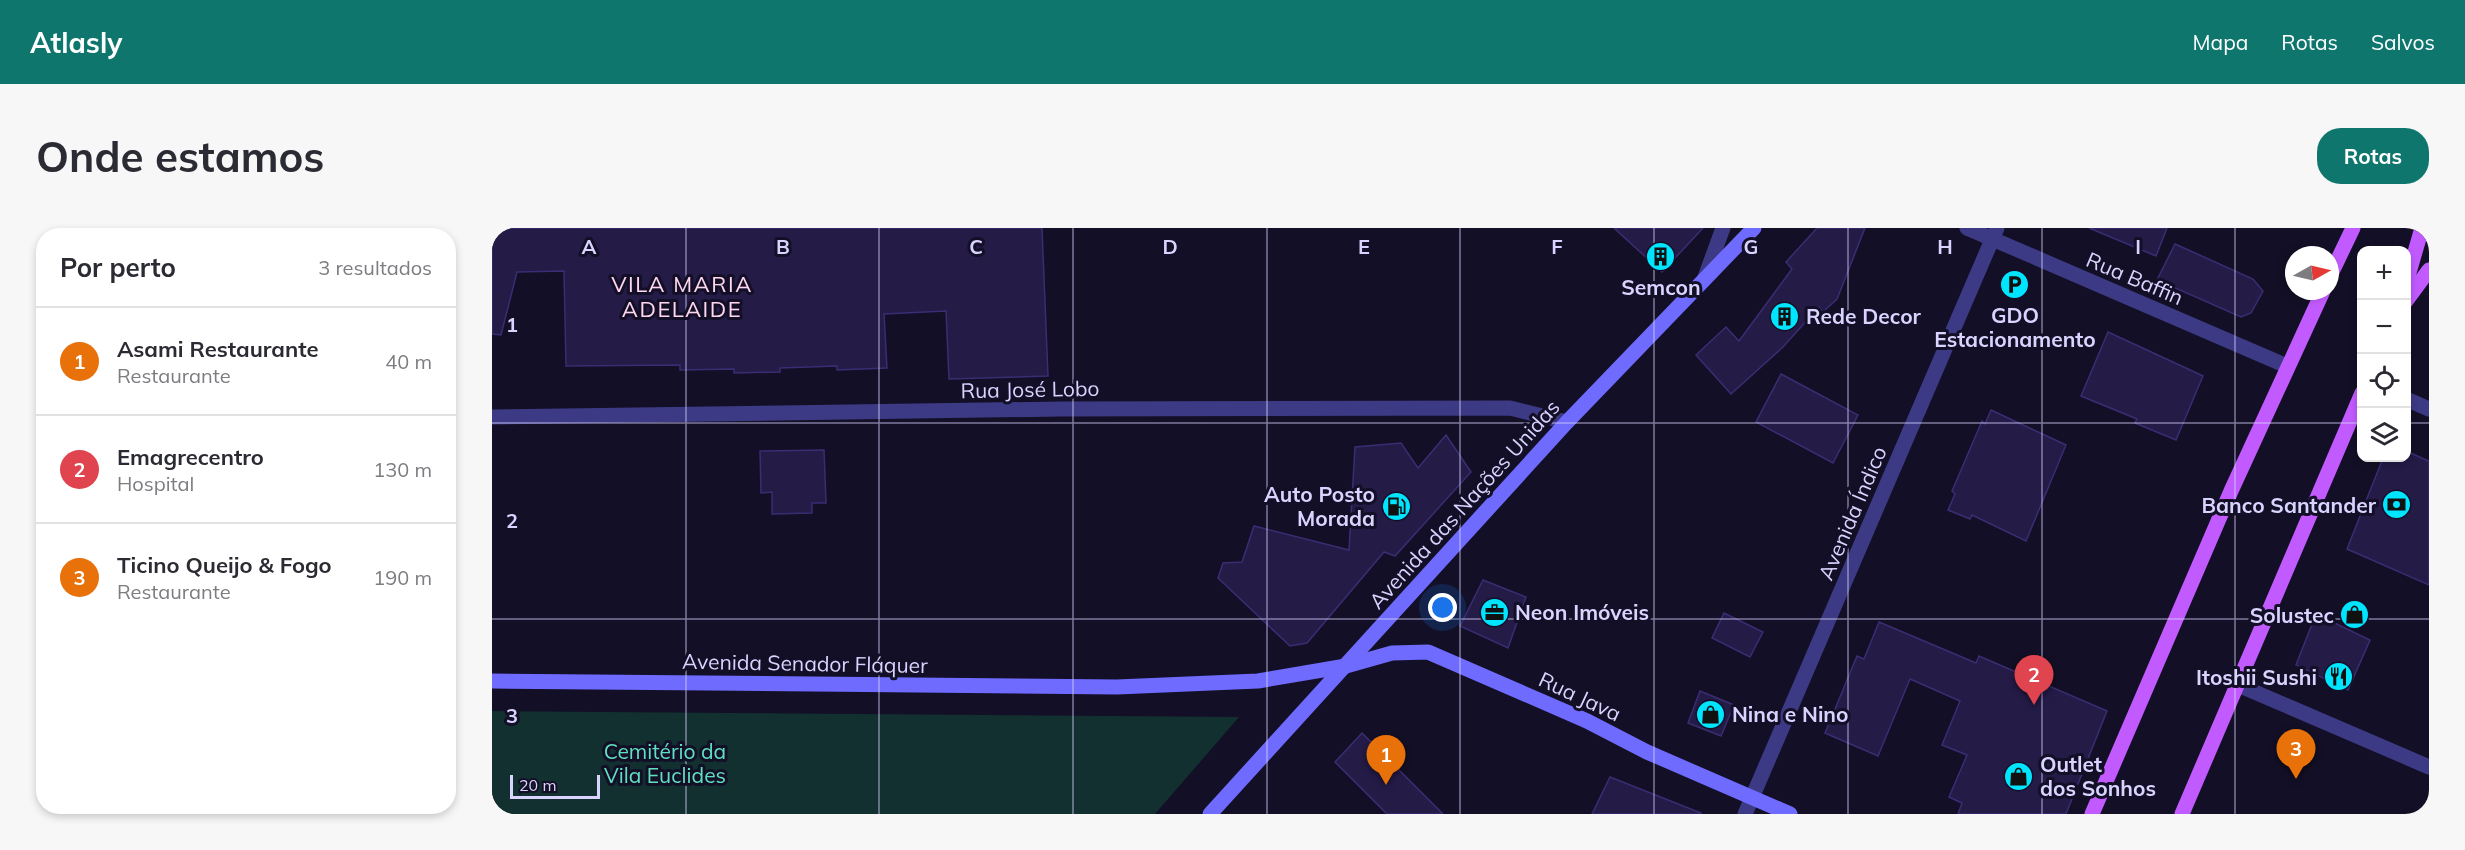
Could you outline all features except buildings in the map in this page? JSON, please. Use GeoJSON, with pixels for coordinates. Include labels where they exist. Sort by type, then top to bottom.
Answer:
{"type":"FeatureCollection","features":[{"type":"Feature","properties":{"kind":"main road"},"geometry":{"type":"LineString","coordinates":[[2339,257],[2353,228]]}},
{"type":"Feature","properties":{"kind":"main road"},"geometry":{"type":"LineString","coordinates":[[2411,265],[2421,228]]}},
{"type":"Feature","properties":{"kind":"main road"},"geometry":{"type":"LineString","coordinates":[[2407,300],[2429,270]]}},
{"type":"Feature","properties":{"kind":"main road"},"geometry":{"type":"LineString","coordinates":[[2092,814],[2287,366],[2319,300]]}},
{"type":"Feature","properties":{"kind":"main road"},"geometry":{"type":"LineString","coordinates":[[2182,814],[2357,402]]}},
{"type":"Feature","properties":{"kind":"street"},"geometry":{"type":"LineString","coordinates":[[1704,280],[1723,228]]}},
{"type":"Feature","properties":{"kind":"street","name":"Avenida das Nações Unidas"},"geometry":{"type":"LineString","coordinates":[[1210,814],[1567,422],[1754,228]]}},
{"type":"Feature","properties":{"kind":"street","name":"Rua Baffin"},"geometry":{"type":"LineString","coordinates":[[1967,228],[1995,234],[2287,366]]}},
{"type":"Feature","properties":{"kind":"street","name":"Avenida Índico"},"geometry":{"type":"LineString","coordinates":[[1745,814],[1995,234]]}},
{"type":"Feature","properties":{"kind":"street"},"geometry":{"type":"LineString","coordinates":[[2411,401],[2429,409]]}},
{"type":"Feature","properties":{"kind":"street","name":"Rua José Lobo"},"geometry":{"type":"LineString","coordinates":[[492,417],[1061,409],[1510,408],[1567,422]]}},
{"type":"Feature","properties":{"kind":"street","name":"Rua Java"},"geometry":{"type":"LineString","coordinates":[[1117,687],[1258,681],[1346,666],[1392,653],[1428,652],[1587,721],[1647,752],[1790,814]]}},
{"type":"Feature","properties":{"kind":"street","name":"Avenida Senador Fláquer"},"geometry":{"type":"LineString","coordinates":[[492,681],[1117,687]]}},
{"type":"Feature","properties":{"kind":"street"},"geometry":{"type":"LineString","coordinates":[[2236,684],[2429,767]]}},
{"type":"Feature","properties":{"kind":"green space","name":"Cemitério da Vila Euclides"},"geometry":{"type":"Polygon","coordinates":[[[492,711],[1239,717],[1155,814],[492,814],[492,711]]]}},
{"type":"Feature","properties":{"kind":"place","name":"Semcon"},"geometry":{"type":"Point","coordinates":[1661,256]}},
{"type":"Feature","properties":{"kind":"place","name":"GDO Estacionamento"},"geometry":{"type":"Point","coordinates":[2015,284]}},
{"type":"Feature","properties":{"kind":"place","name":"Rede Decor"},"geometry":{"type":"Point","coordinates":[1785,316]}},
{"type":"Feature","properties":{"kind":"place","name":"Banco Santander"},"geometry":{"type":"Point","coordinates":[2397,505]}},
{"type":"Feature","properties":{"kind":"place","name":"Auto Posto Morada"},"geometry":{"type":"Point","coordinates":[1396,506]}},
{"type":"Feature","properties":{"kind":"place","name":"Neon Imóveis"},"geometry":{"type":"Point","coordinates":[1494,612]}},
{"type":"Feature","properties":{"kind":"place","name":"Solustec"},"geometry":{"type":"Point","coordinates":[2355,615]}},
{"type":"Feature","properties":{"kind":"place","name":"Itoshii Sushi"},"geometry":{"type":"Point","coordinates":[2338,677]}},
{"type":"Feature","properties":{"kind":"place","name":"Emagrecentro"},"geometry":{"type":"Point","coordinates":[2034,705]}},
{"type":"Feature","properties":{"kind":"place","name":"Nina e Nino"},"geometry":{"type":"Point","coordinates":[1711,714]}},
{"type":"Feature","properties":{"kind":"place","name":"Outlet dos Sonhos"},"geometry":{"type":"Point","coordinates":[2019,776]}},
{"type":"Feature","properties":{"kind":"place","name":"Ticino Queijo & Fogo"},"geometry":{"type":"Point","coordinates":[2296,779]}},
{"type":"Feature","properties":{"kind":"place","name":"Asami Restaurante"},"geometry":{"type":"Point","coordinates":[1386,785]}},
{"type":"Feature","properties":{"kind":"district","name":"VILA MARIA ADELAIDE"},"geometry":{"type":"Point","coordinates":[682,296]}}]}
